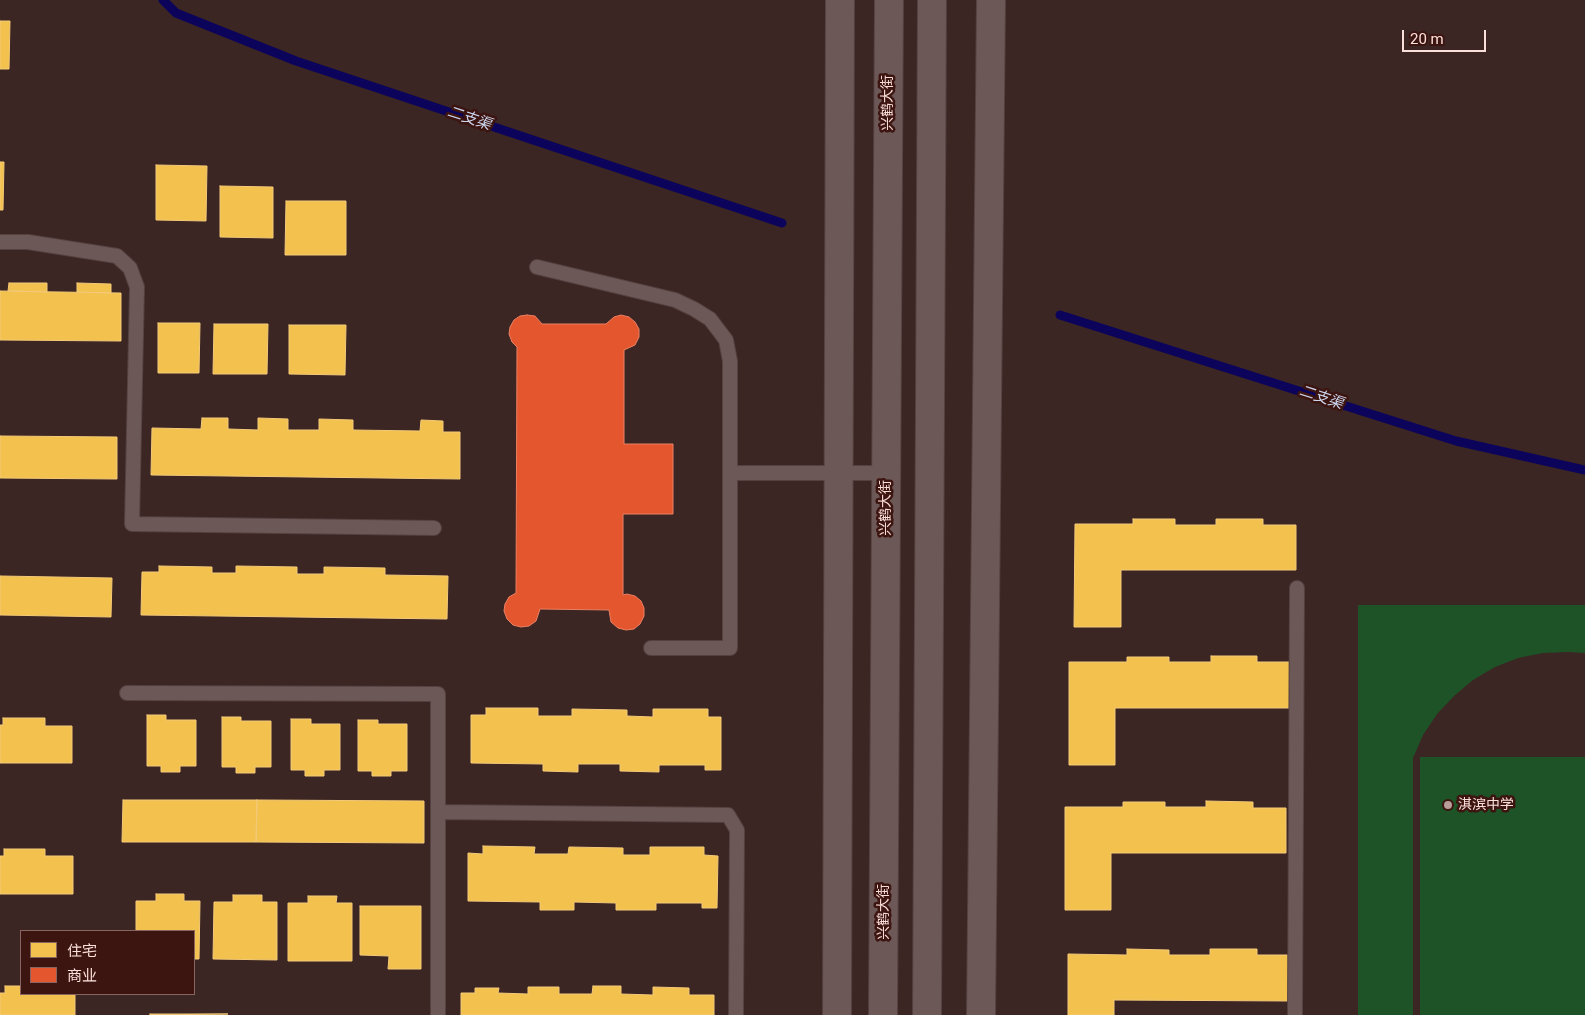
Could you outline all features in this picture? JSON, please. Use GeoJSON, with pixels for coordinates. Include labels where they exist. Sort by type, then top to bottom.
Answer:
{"type":"FeatureCollection","features":[{"type":"Feature","properties":{"kind":"street"},"geometry":{"type":"LineString","coordinates":[[837,1015],[840,0]]}},
{"type":"Feature","properties":{"kind":"street","name":"兴鹤大街"},"geometry":{"type":"LineString","coordinates":[[883,1015],[889,0]]}},
{"type":"Feature","properties":{"kind":"street"},"geometry":{"type":"LineString","coordinates":[[927,1015],[932,0]]}},
{"type":"Feature","properties":{"kind":"street"},"geometry":{"type":"LineString","coordinates":[[981,1015],[991,0]]}},
{"type":"Feature","properties":{"kind":"lane"},"geometry":{"type":"LineString","coordinates":[[0,242],[28,242],[117,256],[130,268],[138,287],[132,524],[434,528]]}},
{"type":"Feature","properties":{"kind":"lane"},"geometry":{"type":"LineString","coordinates":[[537,267],[675,300],[710,319],[726,340],[730,361],[730,648],[651,648]]}},
{"type":"Feature","properties":{"kind":"lane"},"geometry":{"type":"LineString","coordinates":[[730,473],[886,473]]}},
{"type":"Feature","properties":{"kind":"lane"},"geometry":{"type":"LineString","coordinates":[[1295,1015],[1297,588]]}},
{"type":"Feature","properties":{"kind":"lane"},"geometry":{"type":"LineString","coordinates":[[127,693],[438,694],[438,1015]]}},
{"type":"Feature","properties":{"kind":"lane"},"geometry":{"type":"LineString","coordinates":[[438,812],[728,815],[737,830],[736,1015]]}},
{"type":"Feature","properties":{"kind":"green space"},"geometry":{"type":"Polygon","coordinates":[[[1358,605],[1585,605],[1585,653],[1543,653],[1518,658],[1495,667],[1473,680],[1437,714],[1423,735],[1413,758],[1413,1015],[1358,1015],[1358,605]]]}},
{"type":"Feature","properties":{"kind":"green space"},"geometry":{"type":"Polygon","coordinates":[[[1420,757],[1585,757],[1585,1015],[1420,1015],[1420,757]]]}},
{"type":"Feature","properties":{"kind":"building: 住宅"},"geometry":{"type":"Polygon","coordinates":[[[0,21],[10,21],[9,69],[0,69],[0,21]]]}},
{"type":"Feature","properties":{"kind":"building: 住宅"},"geometry":{"type":"Polygon","coordinates":[[[0,162],[4,162],[3,210],[0,210],[0,162]]]}},
{"type":"Feature","properties":{"kind":"building: 住宅"},"geometry":{"type":"Polygon","coordinates":[[[156,165],[207,166],[206,221],[156,220],[156,165]]]}},
{"type":"Feature","properties":{"kind":"building: 住宅"},"geometry":{"type":"Polygon","coordinates":[[[220,186],[273,187],[273,238],[220,237],[220,186]]]}},
{"type":"Feature","properties":{"kind":"building: 住宅"},"geometry":{"type":"Polygon","coordinates":[[[286,201],[346,201],[346,255],[285,255],[286,201]]]}},
{"type":"Feature","properties":{"kind":"building: 住宅"},"geometry":{"type":"Polygon","coordinates":[[[9,283],[47,283],[47,292],[8,291],[9,283]]]}},
{"type":"Feature","properties":{"kind":"building: 住宅"},"geometry":{"type":"Polygon","coordinates":[[[77,283],[111,284],[111,293],[77,292],[77,283]]]}},
{"type":"Feature","properties":{"kind":"building: 住宅"},"geometry":{"type":"Polygon","coordinates":[[[0,291],[121,293],[121,341],[0,340],[0,291]]]}},
{"type":"Feature","properties":{"kind":"building: 住宅"},"geometry":{"type":"Polygon","coordinates":[[[158,323],[200,323],[199,373],[158,373],[158,323]]]}},
{"type":"Feature","properties":{"kind":"building: 住宅"},"geometry":{"type":"Polygon","coordinates":[[[214,324],[268,324],[267,374],[213,374],[214,324]]]}},
{"type":"Feature","properties":{"kind":"building: 住宅"},"geometry":{"type":"Polygon","coordinates":[[[289,325],[346,325],[345,375],[289,374],[289,325]]]}},
{"type":"Feature","properties":{"kind":"building: 住宅"},"geometry":{"type":"Polygon","coordinates":[[[202,418],[228,418],[228,429],[258,430],[258,418],[288,419],[288,430],[319,430],[319,419],[353,420],[353,430],[420,431],[421,420],[443,421],[443,432],[460,432],[460,479],[151,475],[152,428],[201,429],[202,418]]]}},
{"type":"Feature","properties":{"kind":"building: 住宅"},"geometry":{"type":"Polygon","coordinates":[[[0,436],[117,437],[117,479],[0,478],[0,436]]]}},
{"type":"Feature","properties":{"kind":"building: 住宅"},"geometry":{"type":"Polygon","coordinates":[[[1133,519],[1175,519],[1175,525],[1216,525],[1216,519],[1263,519],[1263,525],[1296,525],[1296,570],[1121,570],[1121,627],[1074,627],[1075,524],[1133,524],[1133,519]]]}},
{"type":"Feature","properties":{"kind":"building: 住宅"},"geometry":{"type":"Polygon","coordinates":[[[159,566],[212,567],[212,573],[236,573],[236,566],[297,567],[297,574],[324,574],[324,567],[385,568],[385,575],[448,576],[447,619],[141,615],[142,572],[159,572],[159,566]]]}},
{"type":"Feature","properties":{"kind":"building: 住宅"},"geometry":{"type":"Polygon","coordinates":[[[0,576],[112,578],[111,617],[0,615],[0,576]]]}},
{"type":"Feature","properties":{"kind":"building: 住宅"},"geometry":{"type":"Polygon","coordinates":[[[1211,656],[1257,656],[1257,662],[1291,662],[1291,708],[1115,708],[1115,765],[1069,765],[1069,662],[1127,662],[1127,657],[1169,657],[1169,662],[1211,662],[1211,656]]]}},
{"type":"Feature","properties":{"kind":"building: 住宅"},"geometry":{"type":"Polygon","coordinates":[[[486,708],[538,708],[538,716],[572,716],[572,709],[627,710],[627,716],[653,717],[653,709],[708,709],[708,717],[721,717],[721,770],[705,770],[705,765],[659,765],[659,772],[620,771],[620,764],[578,764],[578,772],[543,771],[543,764],[471,763],[471,715],[486,715],[486,708]]]}},
{"type":"Feature","properties":{"kind":"building: 住宅"},"geometry":{"type":"Polygon","coordinates":[[[147,715],[166,715],[166,720],[196,720],[196,766],[180,766],[180,772],[161,772],[161,766],[147,766],[147,715]]]}},
{"type":"Feature","properties":{"kind":"building: 住宅"},"geometry":{"type":"Polygon","coordinates":[[[222,717],[241,717],[241,721],[271,721],[271,767],[255,767],[255,773],[236,773],[236,767],[222,767],[222,717]]]}},
{"type":"Feature","properties":{"kind":"building: 住宅"},"geometry":{"type":"Polygon","coordinates":[[[3,718],[45,718],[45,726],[72,726],[72,763],[0,763],[0,725],[3,725],[3,718]]]}},
{"type":"Feature","properties":{"kind":"building: 住宅"},"geometry":{"type":"Polygon","coordinates":[[[291,719],[311,719],[311,724],[340,724],[340,770],[324,770],[324,776],[305,776],[305,770],[291,770],[291,719]]]}},
{"type":"Feature","properties":{"kind":"building: 住宅"},"geometry":{"type":"Polygon","coordinates":[[[358,720],[378,720],[378,724],[407,724],[407,771],[391,771],[391,776],[372,776],[372,771],[358,771],[358,720]]]}},
{"type":"Feature","properties":{"kind":"building: 住宅"},"geometry":{"type":"Polygon","coordinates":[[[123,800],[257,800],[256,842],[122,842],[123,800]]]}},
{"type":"Feature","properties":{"kind":"building: 住宅"},"geometry":{"type":"Polygon","coordinates":[[[257,800],[424,801],[424,843],[256,842],[257,800]]]}},
{"type":"Feature","properties":{"kind":"building: 住宅"},"geometry":{"type":"Polygon","coordinates":[[[1206,801],[1253,802],[1253,808],[1286,808],[1286,853],[1111,853],[1111,910],[1065,910],[1065,807],[1123,807],[1123,802],[1165,802],[1165,807],[1206,807],[1206,801]]]}},
{"type":"Feature","properties":{"kind":"building: 住宅"},"geometry":{"type":"Polygon","coordinates":[[[483,846],[535,847],[534,854],[568,854],[569,847],[623,848],[623,855],[650,855],[650,847],[704,847],[704,855],[718,856],[717,908],[702,908],[702,903],[656,903],[656,910],[616,910],[616,903],[574,902],[574,910],[540,910],[540,902],[468,901],[468,853],[483,854],[483,846]]]}},
{"type":"Feature","properties":{"kind":"building: 住宅"},"geometry":{"type":"Polygon","coordinates":[[[4,849],[45,849],[45,856],[73,856],[73,894],[0,894],[0,856],[4,856],[4,849]]]}},
{"type":"Feature","properties":{"kind":"building: 住宅"},"geometry":{"type":"Polygon","coordinates":[[[156,894],[184,894],[184,901],[200,901],[199,959],[195,959],[195,930],[136,930],[136,901],[156,901],[156,894]]]}},
{"type":"Feature","properties":{"kind":"building: 住宅"},"geometry":{"type":"Polygon","coordinates":[[[233,895],[262,895],[262,902],[277,902],[277,960],[213,959],[214,902],[233,902],[233,895]]]}},
{"type":"Feature","properties":{"kind":"building: 住宅"},"geometry":{"type":"Polygon","coordinates":[[[308,896],[337,896],[336,903],[352,903],[352,961],[288,961],[288,903],[308,903],[308,896]]]}},
{"type":"Feature","properties":{"kind":"building: 住宅"},"geometry":{"type":"Polygon","coordinates":[[[360,906],[421,906],[421,969],[388,969],[389,956],[360,955],[360,906]]]}},
{"type":"Feature","properties":{"kind":"building: 住宅"},"geometry":{"type":"Polygon","coordinates":[[[1127,949],[1169,950],[1169,955],[1210,955],[1210,949],[1257,949],[1257,955],[1290,955],[1290,1001],[1114,1000],[1114,1015],[1068,1015],[1068,954],[1127,955],[1127,949]]]}},
{"type":"Feature","properties":{"kind":"building: 住宅"},"geometry":{"type":"Polygon","coordinates":[[[5,986],[20,986],[20,995],[75,995],[75,1015],[0,1015],[0,993],[5,993],[5,986]]]}},
{"type":"Feature","properties":{"kind":"building: 住宅"},"geometry":{"type":"Polygon","coordinates":[[[593,986],[621,986],[621,994],[653,995],[653,987],[689,988],[689,995],[714,995],[714,1015],[461,1015],[461,993],[475,993],[475,988],[499,988],[498,993],[528,994],[528,987],[559,987],[559,994],[592,994],[593,986]]]}},
{"type":"Feature","properties":{"kind":"building: 住宅"},"geometry":{"type":"Polygon","coordinates":[[[150,1014],[228,1014],[150,1015],[150,1014]]]}},
{"type":"Feature","properties":{"kind":"building: 商业"},"geometry":{"type":"Polygon","coordinates":[[[621,315],[629,317],[639,329],[639,337],[635,345],[624,350],[624,444],[673,444],[673,514],[623,514],[623,595],[635,596],[641,601],[644,608],[644,616],[640,624],[634,629],[618,628],[611,622],[609,610],[540,609],[536,621],[529,626],[521,627],[513,625],[507,619],[504,611],[509,597],[516,593],[517,347],[512,342],[509,334],[514,320],[520,316],[535,316],[542,324],[606,324],[614,317],[621,315]]]}},
{"type":"Feature","properties":{"kind":"waterway","name":"二支渠"},"geometry":{"type":"LineString","coordinates":[[163,0],[176,13],[296,61],[782,223]]}},
{"type":"Feature","properties":{"kind":"waterway","name":"二支渠"},"geometry":{"type":"LineString","coordinates":[[1060,315],[1456,441],[1585,470]]}},
{"type":"Feature","properties":{"kind":"place","name":"淇滨中学"},"geometry":{"type":"Point","coordinates":[1448,805]}}]}
